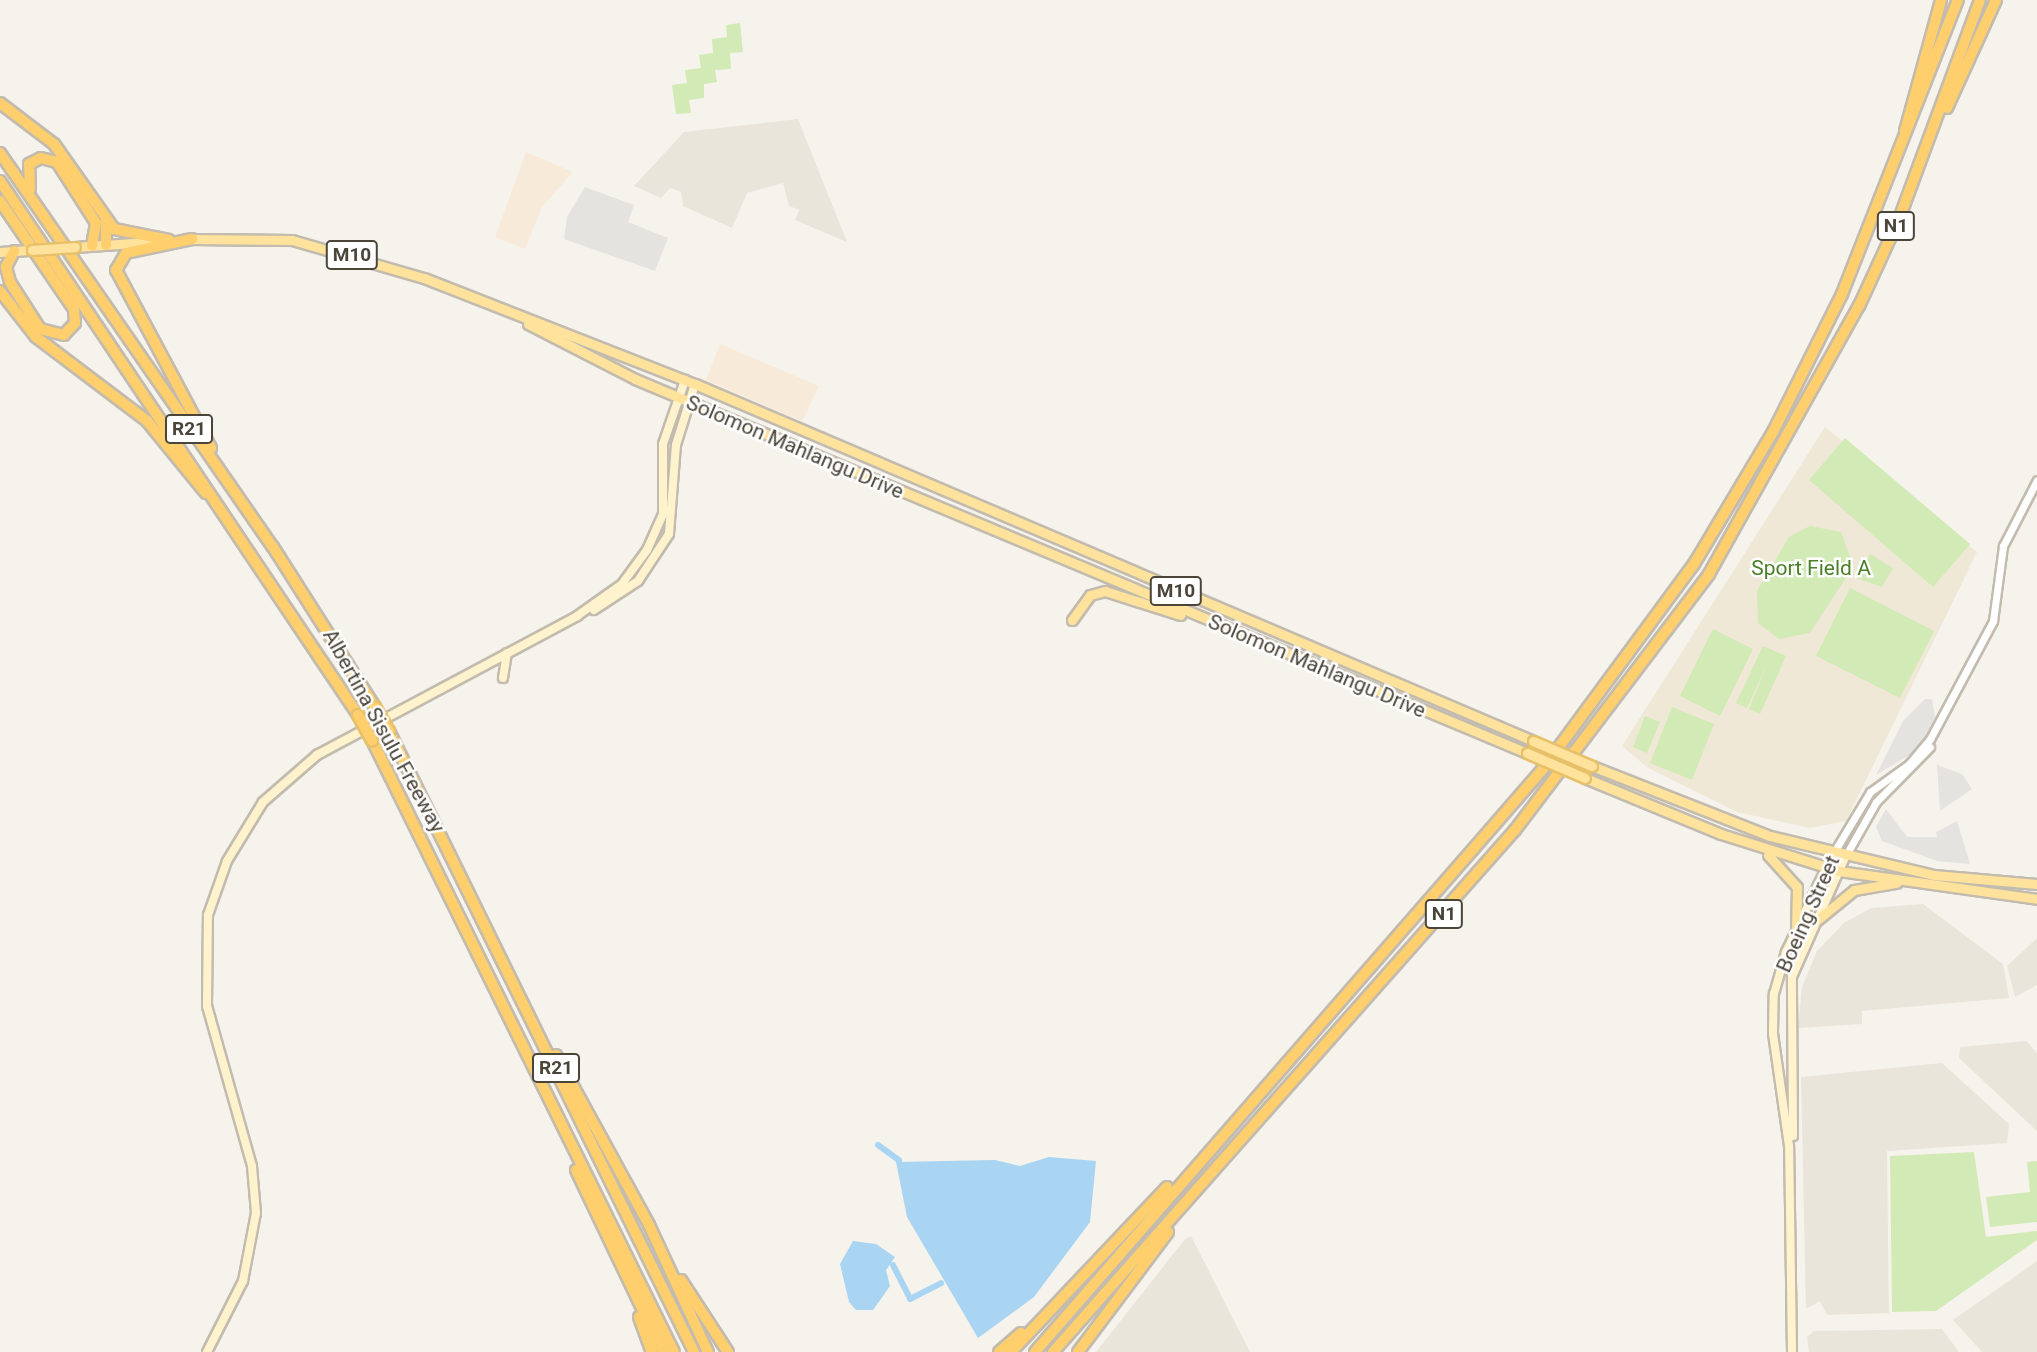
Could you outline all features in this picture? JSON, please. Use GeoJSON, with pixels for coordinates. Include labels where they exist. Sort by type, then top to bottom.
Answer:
{"type":"FeatureCollection","features":[{"type":"Feature","properties":{"kind":"highway"},"geometry":{"type":"LineString","coordinates":[[1892,178],[1941,0]]}},
{"type":"Feature","properties":{"kind":"highway","name":"N1"},"geometry":{"type":"LineString","coordinates":[[1035,1352],[1542,770],[1694,564],[1773,432],[1892,178],[1958,0]]}},
{"type":"Feature","properties":{"kind":"highway","name":"N1"},"geometry":{"type":"LineString","coordinates":[[1052,1352],[1551,787],[1709,573],[1824,375],[1934,132],[1980,0]]}},
{"type":"Feature","properties":{"kind":"highway"},"geometry":{"type":"LineString","coordinates":[[1934,132],[1996,0]]}},
{"type":"Feature","properties":{"kind":"highway"},"geometry":{"type":"LineString","coordinates":[[0,103],[63,154],[106,220],[127,236],[169,240]]}},
{"type":"Feature","properties":{"kind":"highway","name":"Albertina Sisulu Freeway"},"geometry":{"type":"LineString","coordinates":[[0,153],[158,385],[273,547],[375,706],[492,934],[694,1352]]}},
{"type":"Feature","properties":{"kind":"highway"},"geometry":{"type":"LineString","coordinates":[[90,246],[96,223],[61,166],[33,160],[25,175],[32,193],[158,385]]}},
{"type":"Feature","properties":{"kind":"highway","name":"Albertina Sisulu Freeway"},"geometry":{"type":"LineString","coordinates":[[0,181],[256,556],[358,715],[472,940],[674,1352]]}},
{"type":"Feature","properties":{"kind":"highway"},"geometry":{"type":"LineString","coordinates":[[0,201],[74,309],[68,333],[49,335],[35,322],[6,272],[14,251]]}},
{"type":"Feature","properties":{"kind":"highway"},"geometry":{"type":"LineString","coordinates":[[106,220],[106,245]]}},
{"type":"Feature","properties":{"kind":"highway"},"geometry":{"type":"LineString","coordinates":[[191,239],[127,253],[118,276],[189,414],[273,547]]}},
{"type":"Feature","properties":{"kind":"highway"},"geometry":{"type":"LineString","coordinates":[[2,293],[36,337],[105,384],[156,430],[256,556]]}},
{"type":"Feature","properties":{"kind":"highway"},"geometry":{"type":"LineString","coordinates":[[492,934],[649,1225],[708,1352]]}},
{"type":"Feature","properties":{"kind":"highway"},"geometry":{"type":"LineString","coordinates":[[472,940],[611,1248],[663,1352]]}},
{"type":"Feature","properties":{"kind":"highway"},"geometry":{"type":"LineString","coordinates":[[1011,1352],[1051,1307],[1270,1081]]}},
{"type":"Feature","properties":{"kind":"highway"},"geometry":{"type":"LineString","coordinates":[[1076,1352],[1202,1185]]}},
{"type":"Feature","properties":{"kind":"highway"},"geometry":{"type":"LineString","coordinates":[[649,1225],[728,1352]]}},
{"type":"Feature","properties":{"kind":"highway"},"geometry":{"type":"LineString","coordinates":[[611,1248],[652,1352]]}},
{"type":"Feature","properties":{"kind":"highway"},"geometry":{"type":"LineString","coordinates":[[999,1352],[1051,1307]]}},
{"type":"Feature","properties":{"kind":"main road","name":"Solomon Mahlangu Drive"},"geometry":{"type":"LineString","coordinates":[[0,252],[191,239],[314,244],[505,311],[695,384],[1732,824],[1834,852],[1934,875],[2037,884]]}},
{"type":"Feature","properties":{"kind":"main road","name":"Solomon Mahlangu Drive"},"geometry":{"type":"LineString","coordinates":[[505,311],[676,397],[1721,834],[1839,871],[2037,899]]}},
{"type":"Feature","properties":{"kind":"main road"},"geometry":{"type":"LineString","coordinates":[[578,616],[621,584],[657,528],[665,503],[663,444],[676,397],[685,380]]}},
{"type":"Feature","properties":{"kind":"main road"},"geometry":{"type":"LineString","coordinates":[[206,1352],[223,1323],[250,1235],[245,1143],[211,1026],[205,974],[215,888],[242,831],[263,802],[317,755],[627,590],[660,552],[674,516],[676,445],[695,384]]}},
{"type":"Feature","properties":{"kind":"main road"},"geometry":{"type":"LineString","coordinates":[[1072,620],[1090,595],[1105,591],[1264,644]]}},
{"type":"Feature","properties":{"kind":"main road"},"geometry":{"type":"LineString","coordinates":[[503,678],[507,653]]}},
{"type":"Feature","properties":{"kind":"main road"},"geometry":{"type":"LineString","coordinates":[[1721,834],[1774,858],[1790,874],[1800,900],[1796,931]]}},
{"type":"Feature","properties":{"kind":"main road","name":"Boeing Street"},"geometry":{"type":"LineString","coordinates":[[1794,1352],[1789,1146],[1773,1033],[1774,994],[1796,931],[1834,852]]}},
{"type":"Feature","properties":{"kind":"main road","name":"Boeing Street"},"geometry":{"type":"LineString","coordinates":[[1794,1352],[1788,1003],[1796,961],[1846,855]]}},
{"type":"Feature","properties":{"kind":"main road"},"geometry":{"type":"LineString","coordinates":[[1816,920],[1854,890],[1901,881]]}},
{"type":"Feature","properties":{"kind":"street","name":"Boeing Street"},"geometry":{"type":"LineString","coordinates":[[1846,855],[1875,802],[1925,756],[1995,615],[2003,546],[2037,480]]}},
{"type":"Feature","properties":{"kind":"street","name":"Boeing Street"},"geometry":{"type":"LineString","coordinates":[[1834,852],[1870,792],[1924,749],[1978,650]]}},
{"type":"Feature","properties":{"kind":"shaded area"},"geometry":{"type":"Polygon","coordinates":[[[798,119],[847,242],[795,220],[799,210],[789,206],[783,183],[747,193],[732,228],[683,206],[681,192],[670,188],[661,198],[634,186],[684,132],[798,119]]]}},
{"type":"Feature","properties":{"kind":"shaded area"},"geometry":{"type":"Polygon","coordinates":[[[526,152],[573,172],[542,207],[525,249],[495,237],[526,152]]]}},
{"type":"Feature","properties":{"kind":"shaded area"},"geometry":{"type":"Polygon","coordinates":[[[585,187],[634,205],[628,222],[668,238],[655,271],[564,239],[567,217],[585,187]]]}},
{"type":"Feature","properties":{"kind":"shaded area"},"geometry":{"type":"Polygon","coordinates":[[[720,344],[819,386],[802,421],[706,380],[720,344]]]}},
{"type":"Feature","properties":{"kind":"shaded area"},"geometry":{"type":"Polygon","coordinates":[[[1825,427],[1977,552],[1846,821],[1810,828],[1737,812],[1648,768],[1622,746],[1825,427]]]}},
{"type":"Feature","properties":{"kind":"shaded area"},"geometry":{"type":"Polygon","coordinates":[[[1925,699],[1932,699],[1935,717],[1918,750],[1876,775],[1903,721],[1925,699]]]}},
{"type":"Feature","properties":{"kind":"shaded area"},"geometry":{"type":"Polygon","coordinates":[[[1937,765],[1962,774],[1972,789],[1940,811],[1937,765]]]}},
{"type":"Feature","properties":{"kind":"shaded area"},"geometry":{"type":"Polygon","coordinates":[[[1886,809],[1907,837],[1937,837],[1936,832],[1957,821],[1970,864],[1937,861],[1882,841],[1876,827],[1886,809]]]}},
{"type":"Feature","properties":{"kind":"shaded area"},"geometry":{"type":"Polygon","coordinates":[[[1923,904],[2003,964],[2009,998],[1862,1011],[1862,1024],[1798,1028],[1802,987],[1817,951],[1844,923],[1871,908],[1923,904]]]}},
{"type":"Feature","properties":{"kind":"shaded area"},"geometry":{"type":"Polygon","coordinates":[[[2037,938],[2037,985],[2015,997],[2007,966],[2037,938]]]}},
{"type":"Feature","properties":{"kind":"shaded area"},"geometry":{"type":"Polygon","coordinates":[[[2026,1041],[2037,1053],[2037,1131],[1959,1058],[1960,1047],[2026,1041]]]}},
{"type":"Feature","properties":{"kind":"shaded area"},"geometry":{"type":"Polygon","coordinates":[[[1942,1063],[2009,1124],[2007,1143],[1887,1151],[1889,1313],[1827,1315],[1820,1301],[1806,1309],[1801,1077],[1942,1063]]]}},
{"type":"Feature","properties":{"kind":"shaded area"},"geometry":{"type":"Polygon","coordinates":[[[1191,1236],[1250,1352],[1096,1352],[1185,1239],[1191,1236]]]}},
{"type":"Feature","properties":{"kind":"shaded area"},"geometry":{"type":"Polygon","coordinates":[[[2037,1261],[2037,1352],[1982,1352],[1953,1320],[2037,1261]]]}},
{"type":"Feature","properties":{"kind":"shaded area"},"geometry":{"type":"Polygon","coordinates":[[[1942,1329],[1959,1352],[1809,1352],[1807,1337],[1814,1331],[1942,1329]]]}},
{"type":"Feature","properties":{"kind":"green space"},"geometry":{"type":"Polygon","coordinates":[[[740,23],[743,52],[730,53],[731,69],[715,70],[717,82],[704,84],[704,98],[689,100],[691,113],[676,114],[672,85],[687,83],[685,70],[701,68],[699,55],[713,53],[712,39],[727,37],[726,25],[740,23]]]}},
{"type":"Feature","properties":{"kind":"green space"},"geometry":{"type":"Polygon","coordinates":[[[1845,438],[1970,544],[1933,587],[1809,480],[1845,438]]]}},
{"type":"Feature","properties":{"kind":"green space","name":"Sport Field A"},"geometry":{"type":"Polygon","coordinates":[[[1810,526],[1841,532],[1851,559],[1847,576],[1810,633],[1779,639],[1758,623],[1757,591],[1789,537],[1810,526]]]}},
{"type":"Feature","properties":{"kind":"green space"},"geometry":{"type":"Polygon","coordinates":[[[1870,554],[1893,568],[1882,587],[1856,578],[1870,554]]]}},
{"type":"Feature","properties":{"kind":"green space"},"geometry":{"type":"Polygon","coordinates":[[[1850,588],[1934,631],[1900,698],[1816,656],[1850,588]]]}},
{"type":"Feature","properties":{"kind":"green space"},"geometry":{"type":"Polygon","coordinates":[[[1713,629],[1753,649],[1720,716],[1680,696],[1713,629]]]}},
{"type":"Feature","properties":{"kind":"green space"},"geometry":{"type":"Polygon","coordinates":[[[1763,646],[1786,656],[1760,714],[1749,709],[1768,662],[1747,708],[1736,703],[1763,646]]]}},
{"type":"Feature","properties":{"kind":"green space"},"geometry":{"type":"Polygon","coordinates":[[[1672,707],[1714,724],[1692,780],[1650,763],[1672,707]]]}},
{"type":"Feature","properties":{"kind":"green space"},"geometry":{"type":"Polygon","coordinates":[[[1645,716],[1660,722],[1647,753],[1633,747],[1645,716]]]}},
{"type":"Feature","properties":{"kind":"green space"},"geometry":{"type":"Polygon","coordinates":[[[1974,1152],[1986,1237],[2037,1231],[2037,1240],[1936,1311],[1892,1312],[1890,1156],[1974,1152]]]}},
{"type":"Feature","properties":{"kind":"green space"},"geometry":{"type":"Polygon","coordinates":[[[2037,1161],[2037,1222],[1990,1227],[1986,1197],[2030,1192],[2027,1162],[2037,1161]]]}},
{"type":"Feature","properties":{"kind":"water"},"geometry":{"type":"Polygon","coordinates":[[[1049,1157],[1096,1161],[1090,1222],[1034,1297],[978,1338],[907,1217],[896,1162],[995,1160],[1020,1166],[1049,1157]]]}},
{"type":"Feature","properties":{"kind":"water"},"geometry":{"type":"Polygon","coordinates":[[[853,1241],[876,1244],[895,1257],[886,1270],[890,1286],[873,1310],[856,1310],[849,1302],[840,1264],[853,1241]]]}},
{"type":"Feature","properties":{"kind":"waterway"},"geometry":{"type":"LineString","coordinates":[[878,1145],[899,1160]]}},
{"type":"Feature","properties":{"kind":"waterway"},"geometry":{"type":"LineString","coordinates":[[893,1265],[910,1299],[941,1283]]}}]}
